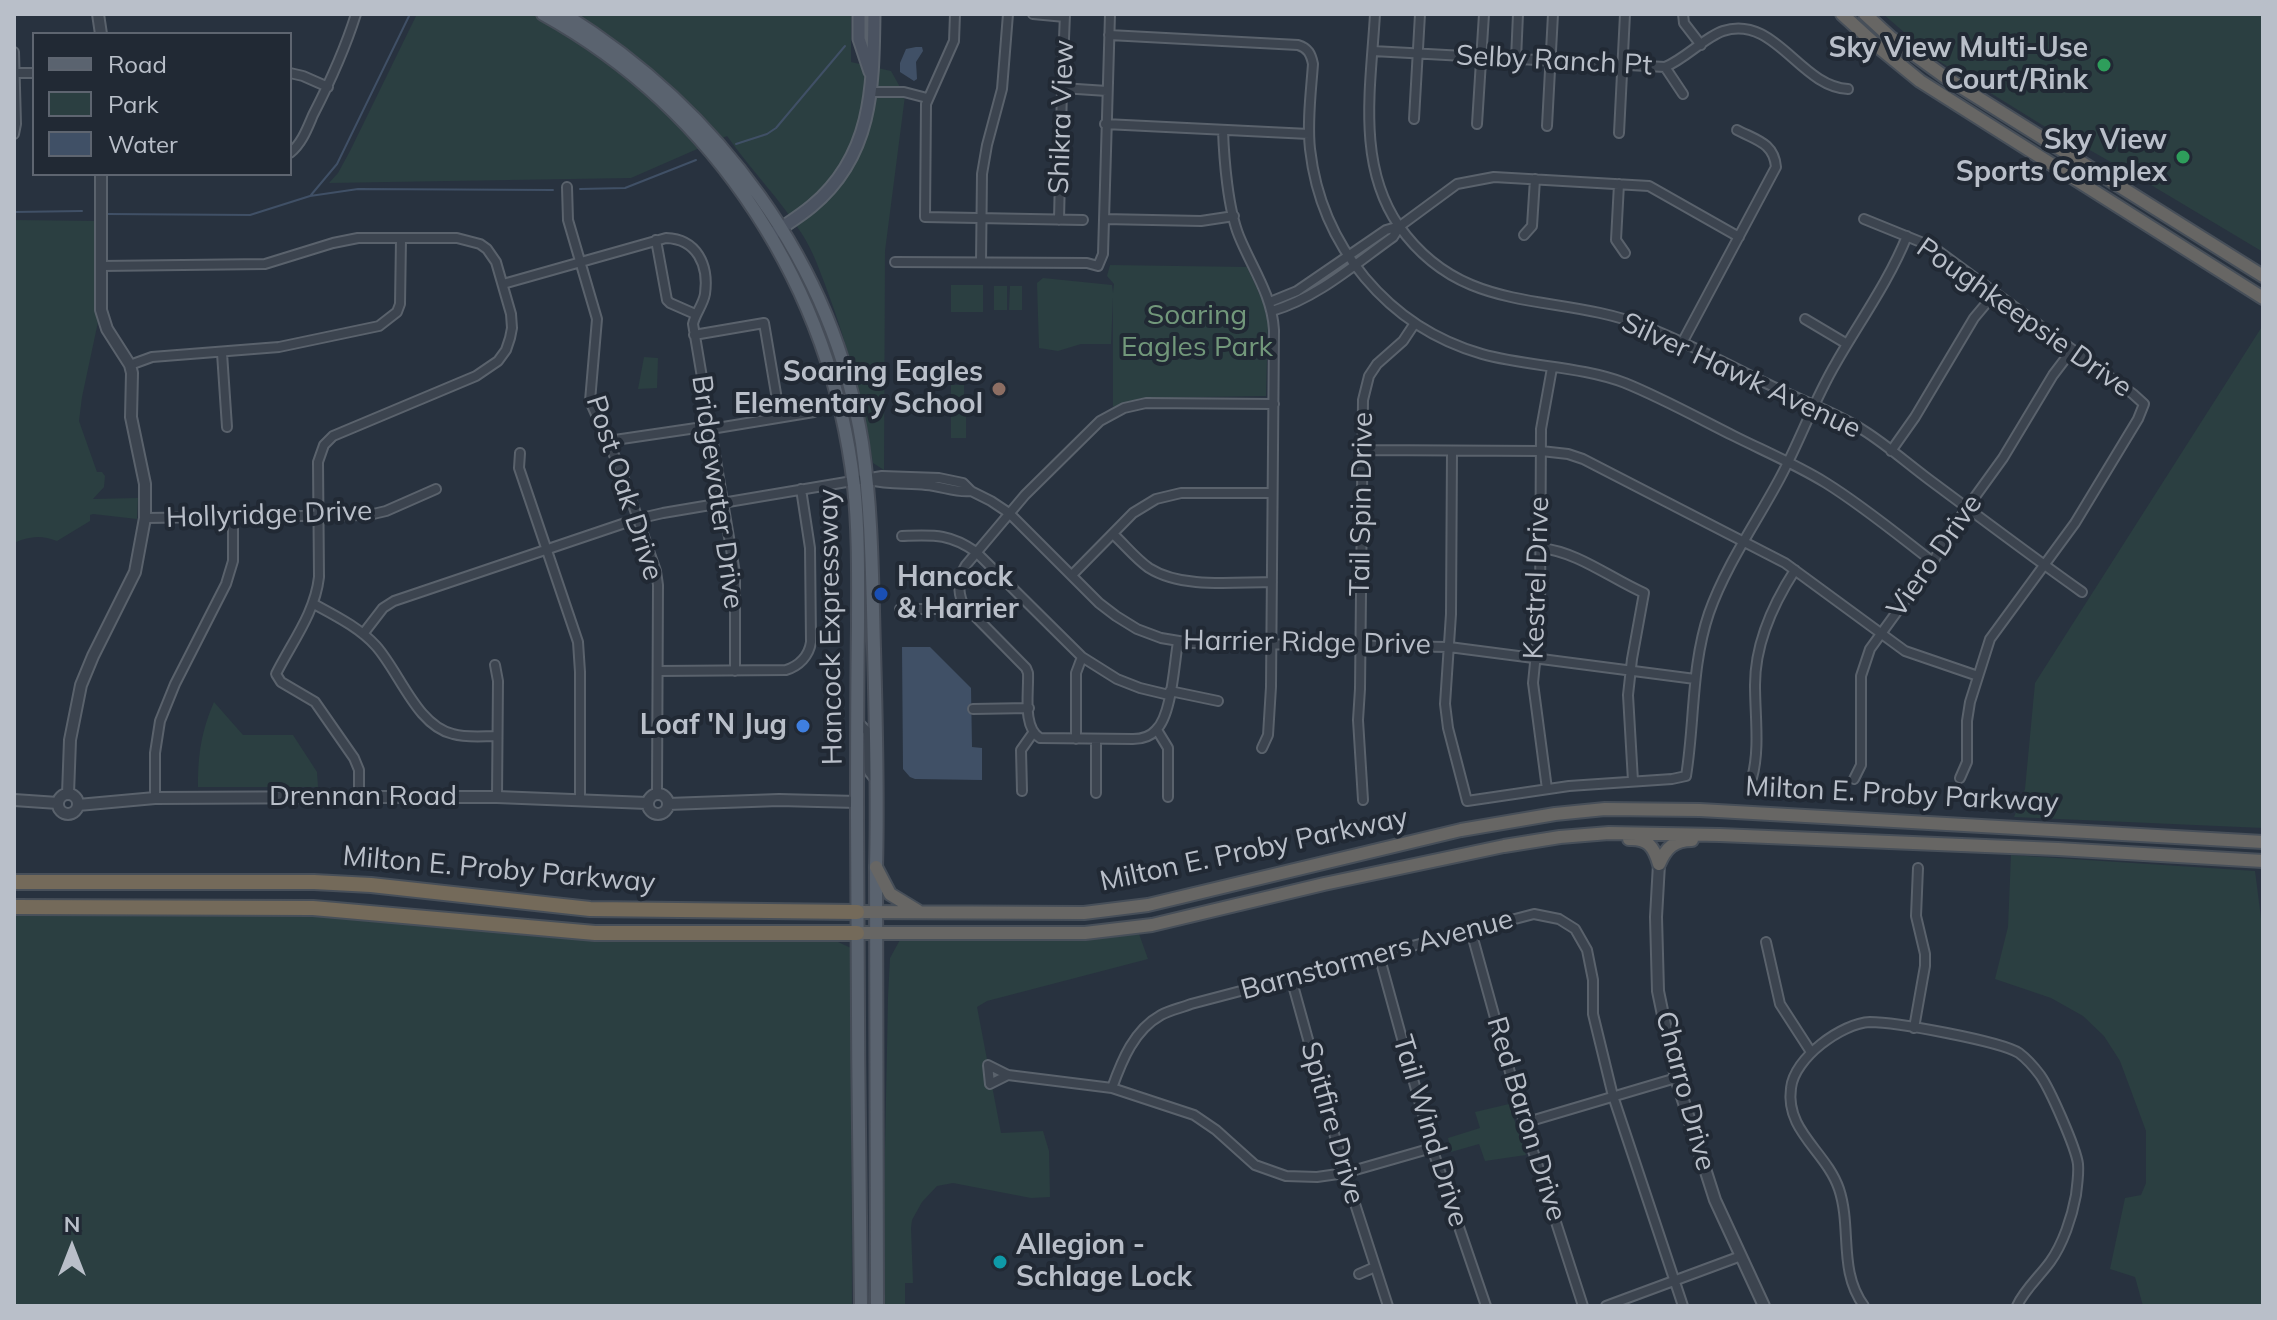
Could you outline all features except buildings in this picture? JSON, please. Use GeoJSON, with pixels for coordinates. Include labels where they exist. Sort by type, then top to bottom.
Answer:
{"type":"FeatureCollection","features":[{"type":"Feature","properties":{"kind":"highway"},"geometry":{"type":"LineString","coordinates":[[1830,14],[1942,96],[2263,298]]}},
{"type":"Feature","properties":{"kind":"highway"},"geometry":{"type":"LineString","coordinates":[[1842,14],[1903,69]]}},
{"type":"Feature","properties":{"kind":"highway"},"geometry":{"type":"LineString","coordinates":[[1868,14],[1890,37],[1945,77],[2263,276]]}},
{"type":"Feature","properties":{"kind":"highway","name":"Milton E. Proby Parkway"},"geometry":{"type":"LineString","coordinates":[[14,882],[327,882],[579,909],[1084,913],[1148,905],[1489,825],[1605,809],[1700,810],[2263,842]]}},
{"type":"Feature","properties":{"kind":"highway","name":"Milton E. Proby Parkway"},"geometry":{"type":"LineString","coordinates":[[14,907],[313,908],[595,933],[1085,933],[1152,925],[1324,884],[1535,841],[1609,833],[2058,849],[2263,861]]}},
{"type":"Feature","properties":{"kind":"highway"},"geometry":{"type":"LineString","coordinates":[[1659,864],[1666,850],[1678,841],[1710,840],[1720,835]]}},
{"type":"Feature","properties":{"kind":"highway"},"geometry":{"type":"LineString","coordinates":[[1535,841],[1547,845],[1637,839],[1653,847],[1659,864]]}},
{"type":"Feature","properties":{"kind":"highway"},"geometry":{"type":"LineString","coordinates":[[876,867],[890,894],[921,912]]}},
{"type":"Feature","properties":{"kind":"main road","name":"Hancock Expressway"},"geometry":{"type":"LineString","coordinates":[[543,14],[602,52],[674,112],[722,165],[803,265],[821,302],[836,345],[857,422],[860,480],[857,933],[861,1306]]}},
{"type":"Feature","properties":{"kind":"main road","name":"Hancock Expressway"},"geometry":{"type":"LineString","coordinates":[[564,14],[609,43],[687,111],[737,165],[776,231]]}},
{"type":"Feature","properties":{"kind":"main road"},"geometry":{"type":"LineString","coordinates":[[859,14],[859,39],[871,86]]}},
{"type":"Feature","properties":{"kind":"main road"},"geometry":{"type":"LineString","coordinates":[[776,231],[813,205],[837,181],[857,148],[864,131],[871,86],[874,14]]}},
{"type":"Feature","properties":{"kind":"main road","name":"Hancock Expressway"},"geometry":{"type":"LineString","coordinates":[[860,480],[872,545],[877,783],[877,1306]]}},
{"type":"Feature","properties":{"kind":"street"},"geometry":{"type":"LineString","coordinates":[[292,151],[328,87],[356,14]]}},
{"type":"Feature","properties":{"kind":"street"},"geometry":{"type":"LineString","coordinates":[[955,14],[954,41],[927,98],[925,217],[1083,220]]}},
{"type":"Feature","properties":{"kind":"street"},"geometry":{"type":"LineString","coordinates":[[981,262],[984,160],[1002,89],[1008,14]]}},
{"type":"Feature","properties":{"kind":"street"},"geometry":{"type":"LineString","coordinates":[[1033,14],[1065,15]]}},
{"type":"Feature","properties":{"kind":"street"},"geometry":{"type":"LineString","coordinates":[[895,262],[1087,263],[1098,266],[1103,254],[1110,14]]}},
{"type":"Feature","properties":{"kind":"street","name":"Silver Hawk Avenue"},"geometry":{"type":"LineString","coordinates":[[1375,14],[1370,134],[1372,159],[1383,196],[1400,226],[1439,266],[1476,287],[1519,300],[1623,319],[1648,327],[1855,425],[2082,592]]}},
{"type":"Feature","properties":{"kind":"street"},"geometry":{"type":"LineString","coordinates":[[1414,119],[1420,14]]}},
{"type":"Feature","properties":{"kind":"street"},"geometry":{"type":"LineString","coordinates":[[1477,124],[1484,14]]}},
{"type":"Feature","properties":{"kind":"street"},"geometry":{"type":"LineString","coordinates":[[1516,59],[1518,14]]}},
{"type":"Feature","properties":{"kind":"street"},"geometry":{"type":"LineString","coordinates":[[1547,126],[1553,14]]}},
{"type":"Feature","properties":{"kind":"street"},"geometry":{"type":"LineString","coordinates":[[1619,133],[1625,14]]}},
{"type":"Feature","properties":{"kind":"street"},"geometry":{"type":"LineString","coordinates":[[1683,14],[1684,23],[1701,45]]}},
{"type":"Feature","properties":{"kind":"street","name":"Shikra View"},"geometry":{"type":"LineString","coordinates":[[1059,220],[1065,15]]}},
{"type":"Feature","properties":{"kind":"street","name":"Selby Ranch Pt"},"geometry":{"type":"LineString","coordinates":[[1373,51],[1665,67],[1681,60],[1721,31],[1742,27],[1765,35],[1817,79],[1834,88],[1848,89]]}},
{"type":"Feature","properties":{"kind":"street"},"geometry":{"type":"LineString","coordinates":[[1109,35],[1311,48],[1309,134],[1312,163],[1322,203],[1347,257],[1377,293],[1397,311],[1445,340],[1471,351],[1592,374],[1628,385],[1829,484],[1933,562]]}},
{"type":"Feature","properties":{"kind":"street"},"geometry":{"type":"LineString","coordinates":[[14,52],[14,134]]}},
{"type":"Feature","properties":{"kind":"street"},"geometry":{"type":"LineString","coordinates":[[1665,67],[1683,94]]}},
{"type":"Feature","properties":{"kind":"street"},"geometry":{"type":"LineString","coordinates":[[292,73],[328,87]]}},
{"type":"Feature","properties":{"kind":"street"},"geometry":{"type":"LineString","coordinates":[[871,86],[927,98]]}},
{"type":"Feature","properties":{"kind":"street"},"geometry":{"type":"LineString","coordinates":[[1062,88],[1107,91]]}},
{"type":"Feature","properties":{"kind":"street"},"geometry":{"type":"LineString","coordinates":[[1105,124],[1309,134]]}},
{"type":"Feature","properties":{"kind":"street"},"geometry":{"type":"LineString","coordinates":[[1223,130],[1239,236],[1271,306],[1274,330],[1271,643],[1268,735],[1262,748]]}},
{"type":"Feature","properties":{"kind":"street"},"geometry":{"type":"LineString","coordinates":[[1682,343],[1776,167],[1769,147],[1737,130]]}},
{"type":"Feature","properties":{"kind":"street"},"geometry":{"type":"LineString","coordinates":[[68,794],[70,740],[81,685],[135,572],[145,518],[145,484],[131,417],[133,382],[130,365],[107,329],[101,310],[101,176]]}},
{"type":"Feature","properties":{"kind":"street"},"geometry":{"type":"LineString","coordinates":[[1271,306],[1386,230],[1400,226],[1457,184],[1494,177],[1649,186],[1739,237]]}},
{"type":"Feature","properties":{"kind":"street"},"geometry":{"type":"LineString","coordinates":[[1524,235],[1532,226],[1535,179]]}},
{"type":"Feature","properties":{"kind":"street"},"geometry":{"type":"LineString","coordinates":[[1619,184],[1616,240],[1625,253]]}},
{"type":"Feature","properties":{"kind":"street","name":"Post Oak Drive"},"geometry":{"type":"LineString","coordinates":[[567,187],[568,220],[597,319],[590,401],[622,473],[656,571],[659,671],[657,794]]}},
{"type":"Feature","properties":{"kind":"street"},"geometry":{"type":"LineString","coordinates":[[1104,219],[1201,221],[1234,216]]}},
{"type":"Feature","properties":{"kind":"street","name":"Poughkeepsie Drive"},"geometry":{"type":"LineString","coordinates":[[1864,219],[1933,247],[2144,404],[2075,523],[1994,632],[1968,712],[1967,762],[1960,778]]}},
{"type":"Feature","properties":{"kind":"street"},"geometry":{"type":"LineString","coordinates":[[1271,306],[1296,303],[1393,237],[1400,226]]}},
{"type":"Feature","properties":{"kind":"street"},"geometry":{"type":"LineString","coordinates":[[1452,451],[1446,716],[1467,801],[1547,789],[1686,776],[1702,636],[1721,583],[1788,463],[1847,344],[1897,262],[1907,236]]}},
{"type":"Feature","properties":{"kind":"street"},"geometry":{"type":"LineString","coordinates":[[101,266],[251,265],[346,240],[457,238],[480,244],[492,255],[511,314],[512,328],[506,350],[488,369],[333,436],[324,445],[318,462],[319,577],[314,604],[276,674],[281,682],[315,702],[354,758],[359,770],[359,797]]}},
{"type":"Feature","properties":{"kind":"street","name":"Bridgewater Drive"},"geometry":{"type":"LineString","coordinates":[[503,284],[656,240],[675,238],[697,252],[706,291],[693,324],[735,573],[735,671]]}},
{"type":"Feature","properties":{"kind":"street"},"geometry":{"type":"LineString","coordinates":[[130,365],[152,357],[279,347],[379,326],[403,305],[401,239]]}},
{"type":"Feature","properties":{"kind":"street"},"geometry":{"type":"LineString","coordinates":[[656,240],[667,300],[695,314]]}},
{"type":"Feature","properties":{"kind":"street"},"geometry":{"type":"LineString","coordinates":[[1891,451],[1974,318],[1995,293]]}},
{"type":"Feature","properties":{"kind":"street"},"geometry":{"type":"LineString","coordinates":[[1805,319],[1847,344]]}},
{"type":"Feature","properties":{"kind":"street"},"geometry":{"type":"LineString","coordinates":[[694,335],[764,323],[780,417]]}},
{"type":"Feature","properties":{"kind":"street","name":"Tail Spin Drive"},"geometry":{"type":"LineString","coordinates":[[1363,800],[1358,720],[1363,400],[1369,376],[1377,364],[1403,341],[1415,323]]}},
{"type":"Feature","properties":{"kind":"street","name":"Viero Drive"},"geometry":{"type":"LineString","coordinates":[[1854,779],[1861,765],[1861,687],[1863,666],[1870,649],[1933,562],[1951,530],[2003,458],[2053,375],[2072,350]]}},
{"type":"Feature","properties":{"kind":"street"},"geometry":{"type":"LineString","coordinates":[[222,353],[227,427]]}},
{"type":"Feature","properties":{"kind":"street","name":"Kestrel Drive"},"geometry":{"type":"LineString","coordinates":[[1547,789],[1533,690],[1539,624],[1541,429],[1552,368]]}},
{"type":"Feature","properties":{"kind":"street"},"geometry":{"type":"LineString","coordinates":[[1178,642],[1170,693],[1157,730],[1141,739],[1040,738],[1033,733],[1029,723],[1026,668],[963,604],[959,577],[1009,513],[1093,427],[1115,411],[1146,403],[1274,404]]}},
{"type":"Feature","properties":{"kind":"street"},"geometry":{"type":"LineString","coordinates":[[608,441],[814,412]]}},
{"type":"Feature","properties":{"kind":"street"},"geometry":{"type":"LineString","coordinates":[[326,426],[333,436]]}},
{"type":"Feature","properties":{"kind":"street"},"geometry":{"type":"LineString","coordinates":[[1363,450],[1541,451],[1583,459],[1772,555],[1912,655],[1978,676]]}},
{"type":"Feature","properties":{"kind":"street"},"geometry":{"type":"LineString","coordinates":[[520,453],[519,468],[578,642],[580,800]]}},
{"type":"Feature","properties":{"kind":"street","name":"Harrier Ridge Drive"},"geometry":{"type":"LineString","coordinates":[[363,634],[383,608],[394,601],[637,519],[860,480],[971,491],[991,501],[1009,513],[1116,616],[1137,629],[1178,642],[1449,647],[1695,679]]}},
{"type":"Feature","properties":{"kind":"street","name":"Hollyridge Drive"},"geometry":{"type":"LineString","coordinates":[[145,518],[377,514],[436,489]]}},
{"type":"Feature","properties":{"kind":"street"},"geometry":{"type":"LineString","coordinates":[[659,671],[786,670],[806,664],[811,642],[811,560],[801,489]]}},
{"type":"Feature","properties":{"kind":"street"},"geometry":{"type":"LineString","coordinates":[[1072,575],[1140,507],[1165,496],[1272,493]]}},
{"type":"Feature","properties":{"kind":"street"},"geometry":{"type":"LineString","coordinates":[[155,798],[155,753],[160,721],[175,684],[226,584],[233,561],[233,518]]}},
{"type":"Feature","properties":{"kind":"street"},"geometry":{"type":"LineString","coordinates":[[1113,534],[1148,567],[1173,579],[1272,582]]}},
{"type":"Feature","properties":{"kind":"street"},"geometry":{"type":"LineString","coordinates":[[902,536],[949,537],[976,552],[1082,657],[1117,679],[1140,688],[1218,701]]}},
{"type":"Feature","properties":{"kind":"street"},"geometry":{"type":"LineString","coordinates":[[1541,548],[1564,552],[1644,593],[1630,670],[1628,707],[1633,781]]}},
{"type":"Feature","properties":{"kind":"street"},"geometry":{"type":"LineString","coordinates":[[1752,778],[1756,764],[1755,685],[1758,655],[1774,607],[1795,570]]}},
{"type":"Feature","properties":{"kind":"street"},"geometry":{"type":"LineString","coordinates":[[314,604],[363,634],[379,649],[435,727],[461,736],[497,736]]}},
{"type":"Feature","properties":{"kind":"street"},"geometry":{"type":"LineString","coordinates":[[900,609],[947,609],[963,604]]}},
{"type":"Feature","properties":{"kind":"street"},"geometry":{"type":"LineString","coordinates":[[1076,739],[1076,673],[1082,657]]}},
{"type":"Feature","properties":{"kind":"street"},"geometry":{"type":"LineString","coordinates":[[495,665],[498,681],[497,797]]}},
{"type":"Feature","properties":{"kind":"street"},"geometry":{"type":"LineString","coordinates":[[274,692],[281,682]]}},
{"type":"Feature","properties":{"kind":"street"},"geometry":{"type":"LineString","coordinates":[[973,709],[1029,708]]}},
{"type":"Feature","properties":{"kind":"street"},"geometry":{"type":"LineString","coordinates":[[857,721],[868,732],[869,772],[877,783]]}},
{"type":"Feature","properties":{"kind":"street"},"geometry":{"type":"LineString","coordinates":[[1157,730],[1168,748],[1168,797]]}},
{"type":"Feature","properties":{"kind":"street"},"geometry":{"type":"LineString","coordinates":[[1022,791],[1021,750],[1033,733]]}},
{"type":"Feature","properties":{"kind":"street"},"geometry":{"type":"LineString","coordinates":[[1096,739],[1096,793]]}},
{"type":"Feature","properties":{"kind":"street"},"geometry":{"type":"LineString","coordinates":[[68,794],[77,798],[78,805],[69,814],[60,810],[58,803],[68,794]]}},
{"type":"Feature","properties":{"kind":"street"},"geometry":{"type":"LineString","coordinates":[[657,794],[666,798],[668,804],[667,810],[658,815],[651,812],[647,803],[657,794]]}},
{"type":"Feature","properties":{"kind":"street","name":"Drennan Road"},"geometry":{"type":"LineString","coordinates":[[78,805],[155,798],[359,797],[497,797],[647,803]]}},
{"type":"Feature","properties":{"kind":"street"},"geometry":{"type":"LineString","coordinates":[[14,800],[58,803]]}},
{"type":"Feature","properties":{"kind":"street"},"geometry":{"type":"LineString","coordinates":[[668,804],[779,800],[857,802]]}},
{"type":"Feature","properties":{"kind":"street","name":"Charro Drive"},"geometry":{"type":"LineString","coordinates":[[1659,864],[1656,917],[1658,991],[1676,1078],[1715,1200],[1764,1306]]}},
{"type":"Feature","properties":{"kind":"street"},"geometry":{"type":"LineString","coordinates":[[1914,1028],[1925,966],[1916,916],[1918,868]]}},
{"type":"Feature","properties":{"kind":"street","name":"Barnstormers Avenue"},"geometry":{"type":"LineString","coordinates":[[1112,1088],[1122,1059],[1135,1037],[1160,1016],[1191,1004],[1534,914],[1559,919],[1575,929],[1587,950],[1593,980],[1593,1014],[1613,1096],[1683,1306]]}},
{"type":"Feature","properties":{"kind":"street","name":"Red Baron Drive"},"geometry":{"type":"LineString","coordinates":[[1471,931],[1524,1123],[1583,1306]]}},
{"type":"Feature","properties":{"kind":"street"},"geometry":{"type":"LineString","coordinates":[[1766,942],[1780,1004],[1811,1052]]}},
{"type":"Feature","properties":{"kind":"street","name":"Tail Wind Drive"},"geometry":{"type":"LineString","coordinates":[[1379,955],[1432,1148],[1486,1306]]}},
{"type":"Feature","properties":{"kind":"street","name":"Spitfire Drive"},"geometry":{"type":"LineString","coordinates":[[1291,978],[1345,1173],[1388,1306]]}},
{"type":"Feature","properties":{"kind":"street"},"geometry":{"type":"LineString","coordinates":[[1864,1306],[1851,1283],[1840,1193],[1832,1172],[1793,1118],[1790,1099],[1791,1084],[1799,1065],[1811,1052],[1851,1026],[1870,1022],[2003,1046],[2018,1053],[2042,1077],[2075,1149],[2078,1164],[2076,1198],[2064,1236],[2051,1261],[2017,1306]]}},
{"type":"Feature","properties":{"kind":"street"},"geometry":{"type":"LineString","coordinates":[[1008,1075],[1112,1088],[1194,1115],[1255,1165],[1286,1176],[1317,1177],[1345,1173],[1432,1148]]}},
{"type":"Feature","properties":{"kind":"street"},"geometry":{"type":"LineString","coordinates":[[1524,1123],[1676,1078]]}},
{"type":"Feature","properties":{"kind":"street"},"geometry":{"type":"LineString","coordinates":[[1606,1306],[1741,1256]]}},
{"type":"Feature","properties":{"kind":"street"},"geometry":{"type":"LineString","coordinates":[[1359,1274],[1375,1267]]}},
{"type":"Feature","properties":{"kind":"green space"},"geometry":{"type":"Polygon","coordinates":[[[417,14],[851,14],[851,62],[891,71],[905,96],[885,251],[884,470],[873,463],[848,354],[813,254],[793,221],[727,136],[631,178],[329,183],[350,151],[417,14]]]}},
{"type":"Feature","properties":{"kind":"green space","name":"Sky View Sports Complex"},"geometry":{"type":"Polygon","coordinates":[[[1883,14],[2263,14],[2263,252],[2058,132],[2055,124],[2047,128],[1934,58],[1883,14]]]}},
{"type":"Feature","properties":{"kind":"green space"},"geometry":{"type":"Polygon","coordinates":[[[14,220],[96,221],[95,307],[98,322],[79,421],[97,472],[105,476],[104,487],[93,499],[138,498],[137,519],[93,514],[90,521],[57,541],[36,537],[14,543],[14,220]]]}},
{"type":"Feature","properties":{"kind":"green space","name":"Soaring Eagles Park"},"geometry":{"type":"Polygon","coordinates":[[[1110,265],[1247,267],[1263,302],[1268,322],[1266,396],[1142,398],[1113,407],[1113,297],[1111,344],[1081,344],[1058,351],[1039,348],[1037,283],[1043,278],[1112,285],[1113,293],[1114,284],[1107,276],[1110,265]]]}},
{"type":"Feature","properties":{"kind":"green space"},"geometry":{"type":"Polygon","coordinates":[[[951,285],[983,285],[983,312],[951,312],[951,285]]]}},
{"type":"Feature","properties":{"kind":"green space"},"geometry":{"type":"Polygon","coordinates":[[[994,286],[1007,286],[1007,310],[994,310],[994,286]]]}},
{"type":"Feature","properties":{"kind":"green space"},"geometry":{"type":"Polygon","coordinates":[[[1010,286],[1022,286],[1022,310],[1009,310],[1010,286]]]}},
{"type":"Feature","properties":{"kind":"green space"},"geometry":{"type":"Polygon","coordinates":[[[2263,325],[2263,828],[2014,817],[2025,789],[2035,683],[2263,325]]]}},
{"type":"Feature","properties":{"kind":"green space"},"geometry":{"type":"Polygon","coordinates":[[[644,357],[658,358],[657,388],[638,389],[644,357]]]}},
{"type":"Feature","properties":{"kind":"green space"},"geometry":{"type":"Polygon","coordinates":[[[951,385],[964,385],[966,438],[951,438],[951,385]]]}},
{"type":"Feature","properties":{"kind":"green space"},"geometry":{"type":"Polygon","coordinates":[[[214,702],[243,735],[293,735],[317,772],[318,787],[198,787],[201,744],[214,702]]]}},
{"type":"Feature","properties":{"kind":"green space"},"geometry":{"type":"Polygon","coordinates":[[[2011,855],[2255,871],[2263,934],[2263,1306],[2143,1306],[2135,1277],[2110,1269],[2125,1198],[2141,1195],[2146,1183],[2146,1131],[2120,1061],[2104,1036],[2083,1016],[2051,998],[1995,979],[2008,927],[2011,855]]]}},
{"type":"Feature","properties":{"kind":"green space"},"geometry":{"type":"Polygon","coordinates":[[[14,913],[328,914],[549,935],[838,942],[851,948],[852,1306],[14,1306],[14,913]]]}},
{"type":"Feature","properties":{"kind":"green space"},"geometry":{"type":"Polygon","coordinates":[[[1139,934],[1148,959],[987,1001],[977,1007],[1001,1133],[1043,1131],[1049,1151],[1050,1197],[1031,1198],[953,1183],[937,1186],[922,1202],[912,1220],[913,1283],[905,1283],[905,1306],[885,1306],[888,997],[890,958],[901,938],[1139,934]]]}},
{"type":"Feature","properties":{"kind":"green space"},"geometry":{"type":"Polygon","coordinates":[[[1509,1104],[1526,1155],[1485,1161],[1479,1144],[1451,1152],[1448,1138],[1480,1128],[1475,1112],[1509,1104]]]}},
{"type":"Feature","properties":{"kind":"water"},"geometry":{"type":"Polygon","coordinates":[[[922,47],[923,51],[916,62],[917,79],[914,81],[900,72],[900,63],[906,49],[922,47]]]}},
{"type":"Feature","properties":{"kind":"water"},"geometry":{"type":"Polygon","coordinates":[[[902,647],[930,647],[971,688],[972,747],[982,748],[982,780],[915,779],[903,769],[902,647]]]}},
{"type":"Feature","properties":{"kind":"waterway"},"geometry":{"type":"LineString","coordinates":[[311,195],[337,164],[410,14]]}},
{"type":"Feature","properties":{"kind":"waterway"},"geometry":{"type":"LineString","coordinates":[[736,144],[776,128],[845,46]]}},
{"type":"Feature","properties":{"kind":"waterway"},"geometry":{"type":"LineString","coordinates":[[580,189],[625,188],[696,160]]}},
{"type":"Feature","properties":{"kind":"waterway"},"geometry":{"type":"LineString","coordinates":[[108,214],[250,215],[310,196],[358,189],[553,190]]}},
{"type":"Feature","properties":{"kind":"waterway"},"geometry":{"type":"LineString","coordinates":[[14,212],[82,211]]}},
{"type":"Feature","properties":{"kind":"place","name":"Sky View Multi-Use Court/Rink"},"geometry":{"type":"Point","coordinates":[2104,65]}},
{"type":"Feature","properties":{"kind":"place","name":"Sky View Sports Complex"},"geometry":{"type":"Point","coordinates":[2183,157]}},
{"type":"Feature","properties":{"kind":"place","name":"Soaring Eagles Elementary School"},"geometry":{"type":"Point","coordinates":[999,389]}},
{"type":"Feature","properties":{"kind":"place","name":"Hancock & Harrier"},"geometry":{"type":"Point","coordinates":[881,594]}},
{"type":"Feature","properties":{"kind":"place","name":"Loaf 'N Jug"},"geometry":{"type":"Point","coordinates":[803,726]}},
{"type":"Feature","properties":{"kind":"place","name":"Allegion - Schlage Lock"},"geometry":{"type":"Point","coordinates":[1000,1262]}}]}
